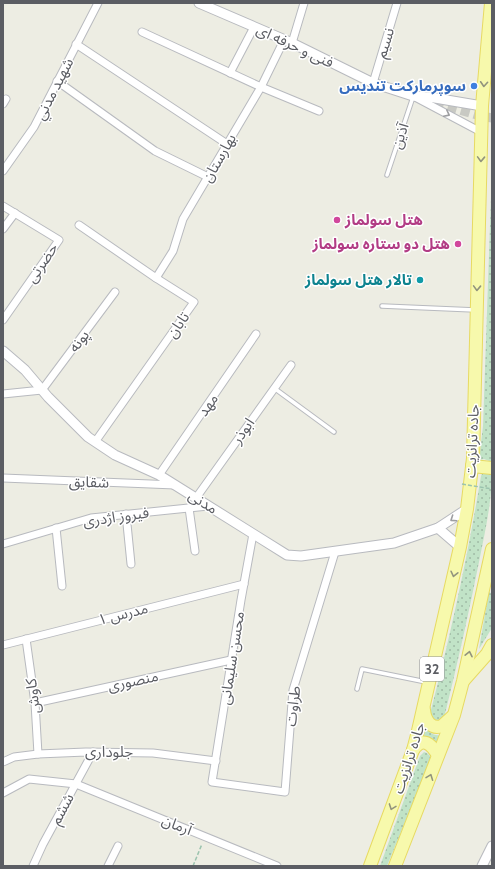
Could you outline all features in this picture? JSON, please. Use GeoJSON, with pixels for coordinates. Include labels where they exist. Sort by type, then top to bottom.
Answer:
{"type":"FeatureCollection","features":[{"type":"Feature","properties":{"kind":"main road","name":"جاده ترانزیت"},"geometry":{"type":"LineString","coordinates":[[370,866],[413,750],[424,709],[467,509],[472,466],[482,106],[491,3]]}},
{"type":"Feature","properties":{"kind":"main road"},"geometry":{"type":"LineString","coordinates":[[472,466],[492,468]]}},
{"type":"Feature","properties":{"kind":"main road","name":"جاده ترانزیت"},"geometry":{"type":"LineString","coordinates":[[395,866],[454,715],[492,549]]}},
{"type":"Feature","properties":{"kind":"main road"},"geometry":{"type":"LineString","coordinates":[[488,571],[492,583]]}},
{"type":"Feature","properties":{"kind":"main road"},"geometry":{"type":"LineString","coordinates":[[463,681],[487,654],[492,645]]}},
{"type":"Feature","properties":{"kind":"main road"},"geometry":{"type":"LineString","coordinates":[[424,709],[424,718],[429,724],[438,728],[454,715]]}},
{"type":"Feature","properties":{"kind":"main road"},"geometry":{"type":"LineString","coordinates":[[413,750],[422,742],[432,745],[438,754]]}},
{"type":"Feature","properties":{"kind":"street","name":"شهيد مدني"},"geometry":{"type":"LineString","coordinates":[[3,171],[34,127],[98,3]]}},
{"type":"Feature","properties":{"kind":"street","name":"فنی و حرفه ای"},"geometry":{"type":"LineString","coordinates":[[201,3],[288,41],[373,83],[413,96],[429,97],[482,106]]}},
{"type":"Feature","properties":{"kind":"street","name":"بهارستان"},"geometry":{"type":"LineString","coordinates":[[156,278],[173,251],[183,219],[288,41],[304,3]]}},
{"type":"Feature","properties":{"kind":"street","name":"نسيم"},"geometry":{"type":"LineString","coordinates":[[373,83],[397,3]]}},
{"type":"Feature","properties":{"kind":"street"},"geometry":{"type":"LineString","coordinates":[[230,73],[254,26]]}},
{"type":"Feature","properties":{"kind":"street"},"geometry":{"type":"LineString","coordinates":[[142,32],[261,87],[319,111]]}},
{"type":"Feature","properties":{"kind":"street"},"geometry":{"type":"LineString","coordinates":[[76,44],[227,144]]}},
{"type":"Feature","properties":{"kind":"street"},"geometry":{"type":"LineString","coordinates":[[57,81],[155,151],[208,177]]}},
{"type":"Feature","properties":{"kind":"street"},"geometry":{"type":"LineString","coordinates":[[413,96],[482,132]]}},
{"type":"Feature","properties":{"kind":"street","name":"حضرتی"},"geometry":{"type":"LineString","coordinates":[[3,206],[59,240],[3,320]]}},
{"type":"Feature","properties":{"kind":"street"},"geometry":{"type":"LineString","coordinates":[[3,229],[15,213]]}},
{"type":"Feature","properties":{"kind":"street","name":"تابان"},"geometry":{"type":"LineString","coordinates":[[79,225],[194,302],[95,442]]}},
{"type":"Feature","properties":{"kind":"street","name":"پونه"},"geometry":{"type":"LineString","coordinates":[[42,390],[115,292]]}},
{"type":"Feature","properties":{"kind":"street","name":"مهد"},"geometry":{"type":"LineString","coordinates":[[159,475],[256,334]]}},
{"type":"Feature","properties":{"kind":"street","name":"مدنی"},"geometry":{"type":"LineString","coordinates":[[3,351],[25,370],[88,438],[115,455],[159,475],[287,555],[302,556],[394,543],[438,528],[467,509]]}},
{"type":"Feature","properties":{"kind":"street","name":"ابوذر"},"geometry":{"type":"LineString","coordinates":[[196,498],[291,365]]}},
{"type":"Feature","properties":{"kind":"street"},"geometry":{"type":"LineString","coordinates":[[3,394],[42,390]]}},
{"type":"Feature","properties":{"kind":"street","name":"شقایق"},"geometry":{"type":"LineString","coordinates":[[3,478],[175,485]]}},
{"type":"Feature","properties":{"kind":"street","name":"فیروز اژدری"},"geometry":{"type":"LineString","coordinates":[[3,544],[91,518],[208,506]]}},
{"type":"Feature","properties":{"kind":"street"},"geometry":{"type":"LineString","coordinates":[[189,508],[195,551]]}},
{"type":"Feature","properties":{"kind":"street"},"geometry":{"type":"LineString","coordinates":[[126,514],[131,564]]}},
{"type":"Feature","properties":{"kind":"street"},"geometry":{"type":"LineString","coordinates":[[56,528],[62,586]]}},
{"type":"Feature","properties":{"kind":"street"},"geometry":{"type":"LineString","coordinates":[[438,528],[460,547]]}},
{"type":"Feature","properties":{"kind":"street","name":"محسن سلیمانی"},"geometry":{"type":"LineString","coordinates":[[212,782],[253,534]]}},
{"type":"Feature","properties":{"kind":"street","name":"طراوت"},"geometry":{"type":"LineString","coordinates":[[212,782],[285,792],[292,690],[335,552]]}},
{"type":"Feature","properties":{"kind":"street","name":"مدرس ۱"},"geometry":{"type":"LineString","coordinates":[[3,645],[244,584]]}},
{"type":"Feature","properties":{"kind":"street","name":"کاوش"},"geometry":{"type":"LineString","coordinates":[[26,639],[35,703],[38,754]]}},
{"type":"Feature","properties":{"kind":"street","name":"منصوری"},"geometry":{"type":"LineString","coordinates":[[35,703],[231,660]]}},
{"type":"Feature","properties":{"kind":"street","name":"جلوداری"},"geometry":{"type":"LineString","coordinates":[[3,762],[14,757],[38,754],[93,752],[153,753],[216,761]]}},
{"type":"Feature","properties":{"kind":"street","name":"ششم"},"geometry":{"type":"LineString","coordinates":[[33,866],[43,844],[93,752]]}},
{"type":"Feature","properties":{"kind":"street","name":"آرمان"},"geometry":{"type":"LineString","coordinates":[[3,793],[29,779],[76,784],[277,866]]}},
{"type":"Feature","properties":{"kind":"street"},"geometry":{"type":"LineString","coordinates":[[108,866],[118,846]]}},
{"type":"Feature","properties":{"kind":"street"},"geometry":{"type":"LineString","coordinates":[[482,866],[492,846]]}},
{"type":"Feature","properties":{"kind":"lane","name":"آذین"},"geometry":{"type":"LineString","coordinates":[[387,175],[413,96]]}},
{"type":"Feature","properties":{"kind":"lane"},"geometry":{"type":"LineString","coordinates":[[382,306],[476,310]]}},
{"type":"Feature","properties":{"kind":"lane"},"geometry":{"type":"LineString","coordinates":[[274,388],[334,432]]}},
{"type":"Feature","properties":{"kind":"lane"},"geometry":{"type":"LineString","coordinates":[[357,689],[362,669],[429,682]]}},
{"type":"Feature","properties":{"kind":"path"},"geometry":{"type":"LineString","coordinates":[[462,484],[492,489]]}},
{"type":"Feature","properties":{"kind":"path"},"geometry":{"type":"LineString","coordinates":[[193,866],[205,836]]}},
{"type":"Feature","properties":{"kind":"green space"},"geometry":{"type":"Polygon","coordinates":[[[492,168],[492,462],[484,459],[479,460],[483,426],[492,168]]]}},
{"type":"Feature","properties":{"kind":"green space"},"geometry":{"type":"Polygon","coordinates":[[[492,471],[488,517],[463,636],[443,720],[436,723],[431,716],[431,710],[459,594],[481,476],[483,472],[492,471]]]}},
{"type":"Feature","properties":{"kind":"green space"},"geometry":{"type":"Polygon","coordinates":[[[489,591],[492,595],[492,628],[479,649],[489,591]]]}},
{"type":"Feature","properties":{"kind":"green space"},"geometry":{"type":"Polygon","coordinates":[[[425,724],[431,733],[441,735],[438,748],[420,741],[425,724]]]}},
{"type":"Feature","properties":{"kind":"green space"},"geometry":{"type":"Polygon","coordinates":[[[424,752],[430,756],[429,764],[387,866],[380,866],[420,756],[424,752]]]}},
{"type":"Feature","properties":{"kind":"tunnel"},"geometry":{"type":"LineString","coordinates":[[422,99],[492,118]]}},
{"type":"Feature","properties":{"kind":"place","name":"سوپرمارکت تندیس"},"geometry":{"type":"Point","coordinates":[474,86]}},
{"type":"Feature","properties":{"kind":"place","name":"هتل سولماز"},"geometry":{"type":"Point","coordinates":[337,220]}},
{"type":"Feature","properties":{"kind":"place","name":"هتل دو ستاره سولماز"},"geometry":{"type":"Point","coordinates":[458,244]}},
{"type":"Feature","properties":{"kind":"place","name":"تالار هتل سولماز"},"geometry":{"type":"Point","coordinates":[420,280]}}]}
